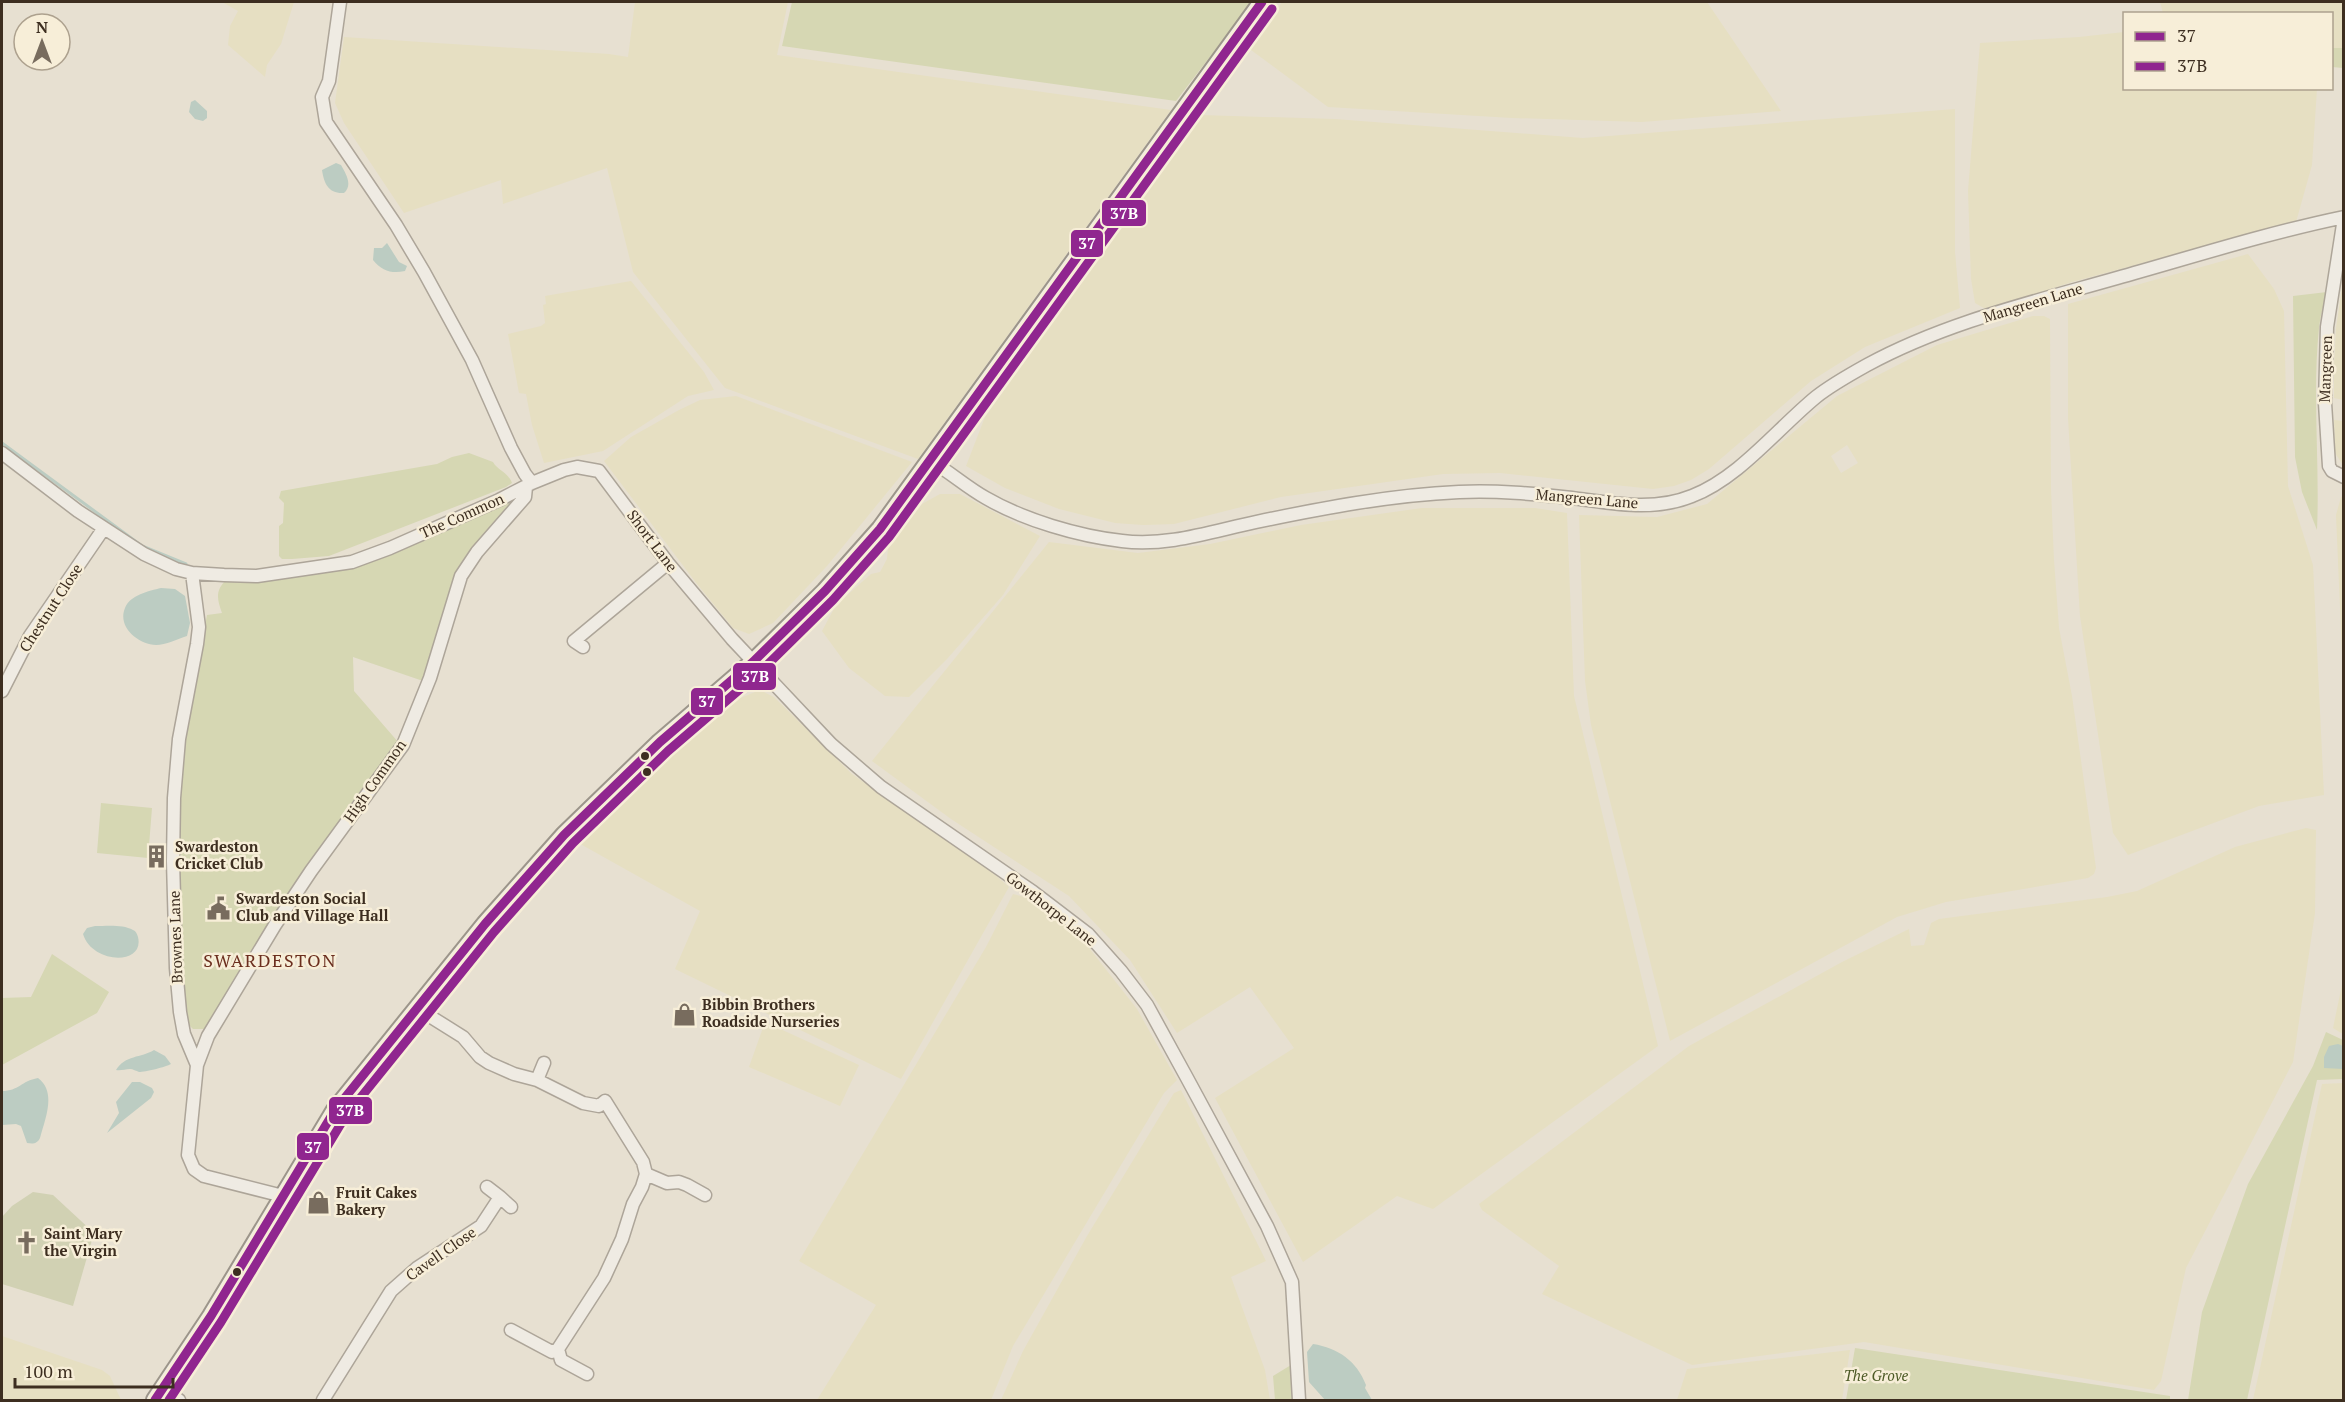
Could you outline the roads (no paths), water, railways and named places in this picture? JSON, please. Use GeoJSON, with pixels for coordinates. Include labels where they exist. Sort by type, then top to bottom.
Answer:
{"type":"FeatureCollection","features":[{"type":"Feature","properties":{"kind":"main road"},"geometry":{"type":"LineString","coordinates":[[158,1396],[211,1316],[335,1110],[493,915],[564,835],[660,742],[753,662],[825,591],[880,529],[1262,2]]}},
{"type":"Feature","properties":{"kind":"street"},"geometry":{"type":"LineString","coordinates":[[340,2],[329,81],[322,97],[326,122],[396,225],[429,281],[472,360],[529,485]]}},
{"type":"Feature","properties":{"kind":"street","name":"Mangreen Lane"},"geometry":{"type":"LineString","coordinates":[[929,460],[989,501],[1021,515],[1087,536],[1126,542],[1164,542],[1344,505],[1458,492],[1531,494],[1623,505],[1673,502],[1707,489],[1729,474],[1818,395],[1880,358],[1911,344],[1943,331],[2044,298],[2298,226],[2343,218]]}},
{"type":"Feature","properties":{"kind":"street","name":"Mangreen"},"geometry":{"type":"LineString","coordinates":[[2343,218],[2327,327],[2325,403],[2329,466],[2332,471],[2343,477]]}},
{"type":"Feature","properties":{"kind":"street","name":"The Common"},"geometry":{"type":"LineString","coordinates":[[2,453],[104,528],[144,554],[176,569],[192,573],[257,576],[352,562],[390,548],[529,485]]}},
{"type":"Feature","properties":{"kind":"street","name":"Short Lane"},"geometry":{"type":"LineString","coordinates":[[529,485],[577,467],[598,471],[604,475],[668,563],[753,662]]}},
{"type":"Feature","properties":{"kind":"street","name":"High Common"},"geometry":{"type":"LineString","coordinates":[[197,1065],[208,1036],[275,926],[311,871],[403,745],[430,678],[461,576],[477,552],[525,497],[529,485]]}},
{"type":"Feature","properties":{"kind":"street","name":"Chestnut Close"},"geometry":{"type":"LineString","coordinates":[[2,690],[30,636],[104,528]]}},
{"type":"Feature","properties":{"kind":"street"},"geometry":{"type":"LineString","coordinates":[[573,643],[668,563]]}},
{"type":"Feature","properties":{"kind":"street","name":"Brownes Lane"},"geometry":{"type":"LineString","coordinates":[[192,573],[199,627],[179,739],[174,798],[173,861],[176,968],[180,1012],[184,1034],[197,1065],[188,1155],[194,1169],[204,1176],[283,1196]]}},
{"type":"Feature","properties":{"kind":"street","name":"Gowthorpe Lane"},"geometry":{"type":"LineString","coordinates":[[753,662],[856,768],[1033,892],[1088,934],[1147,1005],[1267,1226],[1288,1270],[1292,1282],[1299,1401]]}},
{"type":"Feature","properties":{"kind":"street"},"geometry":{"type":"LineString","coordinates":[[419,1005],[431,1017],[463,1037],[480,1057],[514,1074],[537,1080],[583,1103],[599,1106],[605,1101],[643,1162],[646,1174],[633,1204],[622,1239],[604,1278],[558,1350],[552,1352],[511,1330]]}},
{"type":"Feature","properties":{"kind":"street"},"geometry":{"type":"LineString","coordinates":[[537,1080],[544,1063]]}},
{"type":"Feature","properties":{"kind":"street"},"geometry":{"type":"LineString","coordinates":[[646,1174],[667,1183],[679,1182],[705,1195]]}},
{"type":"Feature","properties":{"kind":"street"},"geometry":{"type":"LineString","coordinates":[[488,1187],[511,1207]]}},
{"type":"Feature","properties":{"kind":"street","name":"Cavell Close"},"geometry":{"type":"LineString","coordinates":[[323,1401],[391,1291],[417,1268],[481,1226],[500,1197]]}},
{"type":"Feature","properties":{"kind":"street"},"geometry":{"type":"LineString","coordinates":[[558,1350],[561,1360],[587,1374]]}},
{"type":"Feature","properties":{"kind":"street"},"geometry":{"type":"LineString","coordinates":[[158,1396],[179,1401]]}},
{"type":"Feature","properties":{"kind":"waterway"},"geometry":{"type":"LineString","coordinates":[[2,443],[142,546],[186,564]]}},
{"type":"Feature","properties":{"kind":"place","name":"Swardeston Cricket Club"},"geometry":{"type":"Point","coordinates":[157,856]}},
{"type":"Feature","properties":{"kind":"place","name":"Swardeston Social Club and Village Hall"},"geometry":{"type":"Point","coordinates":[218,908]}},
{"type":"Feature","properties":{"kind":"place","name":"Bibbin Brothers Roadside Nurseries"},"geometry":{"type":"Point","coordinates":[684,1014]}},
{"type":"Feature","properties":{"kind":"place","name":"Fruit Cakes Bakery"},"geometry":{"type":"Point","coordinates":[318,1202]}},
{"type":"Feature","properties":{"kind":"place","name":"Saint Mary the Virgin"},"geometry":{"type":"Point","coordinates":[26,1243]}},
{"type":"Feature","properties":{"kind":"district","name":"SWARDESTON"},"geometry":{"type":"Point","coordinates":[270,961]}},
{"type":"Feature","properties":{"kind":"park label","name":"The Grove"},"geometry":{"type":"Point","coordinates":[1876,1376]}}]}
